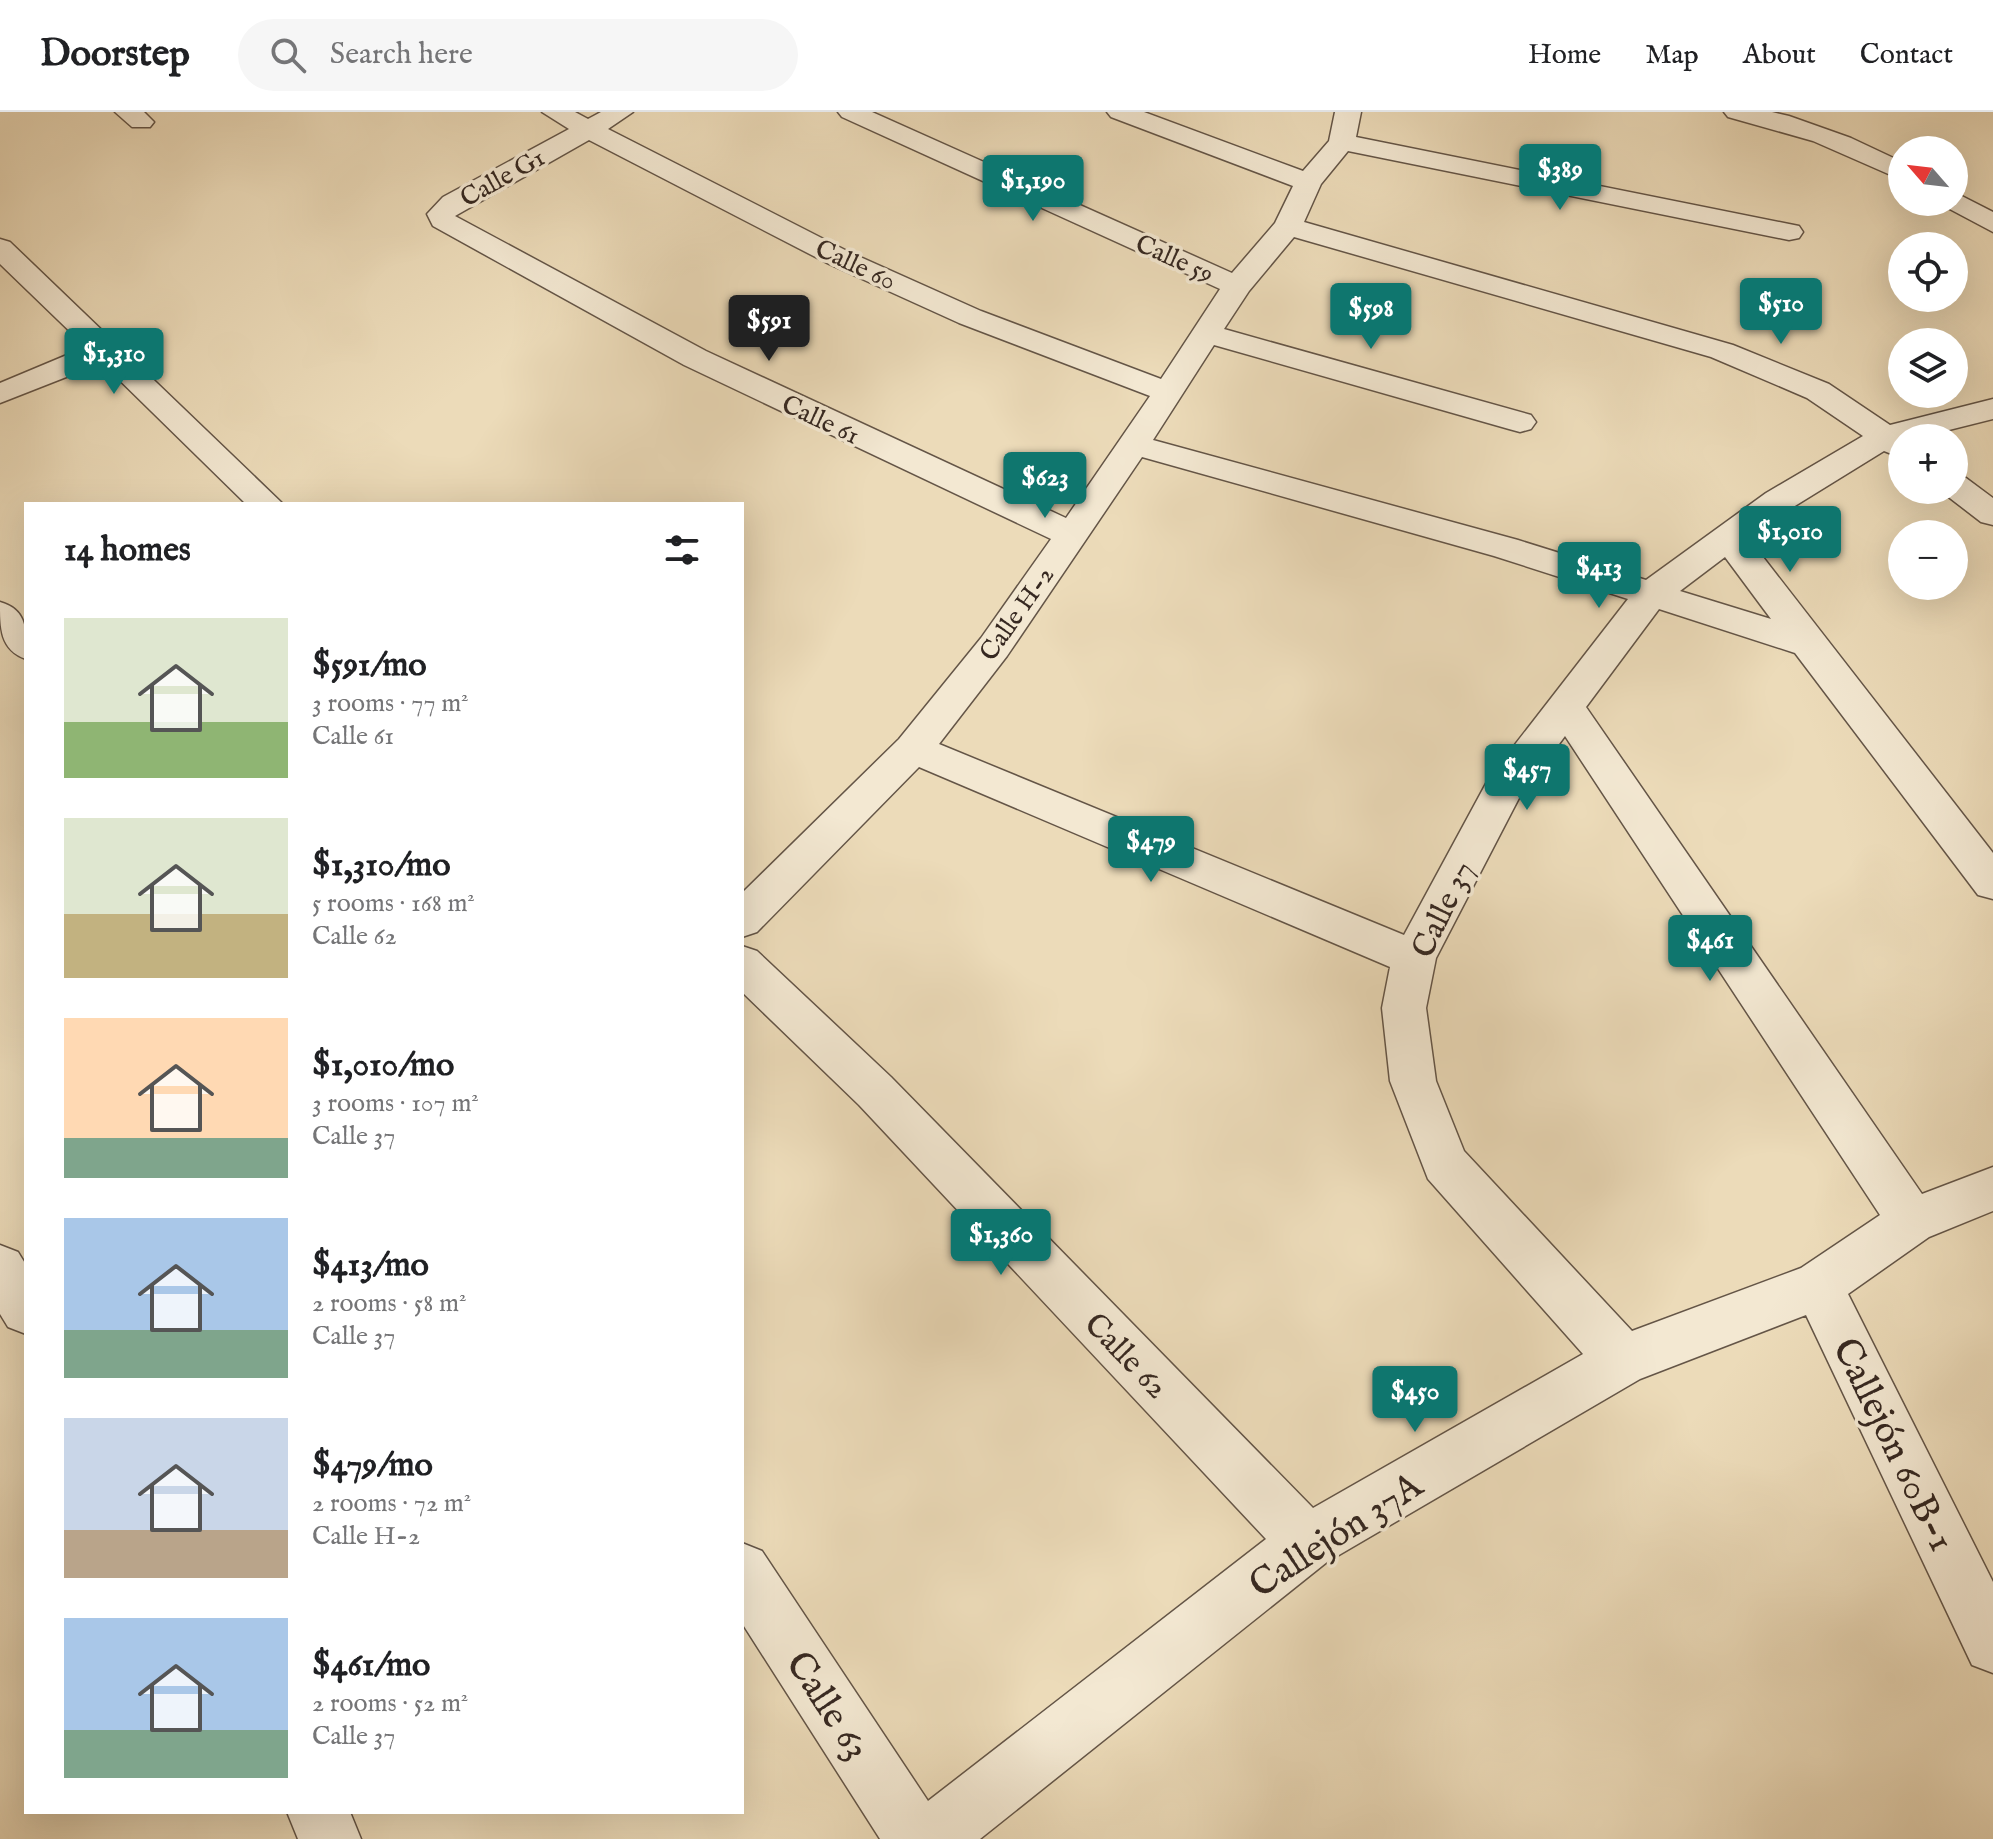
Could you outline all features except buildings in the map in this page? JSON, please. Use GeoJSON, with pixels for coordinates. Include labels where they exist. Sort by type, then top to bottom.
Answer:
{"type":"FeatureCollection","features":[{"type":"Feature","properties":{"kind":"street","name":"Calle 60"},"geometry":{"type":"LineString","coordinates":[[555,112],[839,258],[970,317],[1168,392]]}},
{"type":"Feature","properties":{"kind":"street","name":"Calle G1"},"geometry":{"type":"LineString","coordinates":[[451,223],[443,220],[444,209],[620,112]]}},
{"type":"Feature","properties":{"kind":"street","name":"Calle 59"},"geometry":{"type":"LineString","coordinates":[[851,112],[1237,286]]}},
{"type":"Feature","properties":{"kind":"street"},"geometry":{"type":"LineString","coordinates":[[1120,112],[1308,182]]}},
{"type":"Feature","properties":{"kind":"street"},"geometry":{"type":"LineString","coordinates":[[1737,112],[1774,115],[1888,165]]}},
{"type":"Feature","properties":{"kind":"street","name":"Calle H-2"},"geometry":{"type":"LineString","coordinates":[[744,918],[913,749],[994,647],[1134,445],[1237,286],[1288,226],[1308,182],[1345,127]]}},
{"type":"Feature","properties":{"kind":"street"},"geometry":{"type":"LineString","coordinates":[[1345,127],[1789,232]]}},
{"type":"Feature","properties":{"kind":"street"},"geometry":{"type":"LineString","coordinates":[[1968,209],[1993,224]]}},
{"type":"Feature","properties":{"kind":"street","name":"Calle 61"},"geometry":{"type":"LineString","coordinates":[[451,223],[695,358],[1070,534]]}},
{"type":"Feature","properties":{"kind":"street"},"geometry":{"type":"LineString","coordinates":[[1288,226],[1722,351],[1818,391],[1888,438]]}},
{"type":"Feature","properties":{"kind":"street"},"geometry":{"type":"LineString","coordinates":[[0,248],[264,502]]}},
{"type":"Feature","properties":{"kind":"street"},"geometry":{"type":"LineString","coordinates":[[1206,333],[1520,422]]}},
{"type":"Feature","properties":{"kind":"street"},"geometry":{"type":"LineString","coordinates":[[0,394],[106,350]]}},
{"type":"Feature","properties":{"kind":"street","name":"Calle 37"},"geometry":{"type":"LineString","coordinates":[[1948,424],[1993,409]]}},
{"type":"Feature","properties":{"kind":"street"},"geometry":{"type":"LineString","coordinates":[[1134,445],[1506,548],[1808,644]]}},
{"type":"Feature","properties":{"kind":"street","name":"Calle 37"},"geometry":{"type":"LineString","coordinates":[[1623,1360],[1445,1164],[1413,1081],[1404,1008],[1414,958],[1503,789],[1650,595],[1778,501],[1888,445]]}},
{"type":"Feature","properties":{"kind":"street"},"geometry":{"type":"LineString","coordinates":[[1968,495],[1993,514]]}},
{"type":"Feature","properties":{"kind":"street"},"geometry":{"type":"LineString","coordinates":[[1729,537],[1993,883]]}},
{"type":"Feature","properties":{"kind":"street"},"geometry":{"type":"LineString","coordinates":[[0,614],[24,644]]}},
{"type":"Feature","properties":{"kind":"street"},"geometry":{"type":"LineString","coordinates":[[1565,706],[1912,1221]]}},
{"type":"Feature","properties":{"kind":"street"},"geometry":{"type":"LineString","coordinates":[[913,749],[1414,958]]}},
{"type":"Feature","properties":{"kind":"street","name":"Calle 62"},"geometry":{"type":"LineString","coordinates":[[744,966],[875,1091],[1307,1542]]}},
{"type":"Feature","properties":{"kind":"street","name":"Callejón 37A"},"geometry":{"type":"LineString","coordinates":[[930,1839],[1307,1542],[1623,1360],[1818,1286],[1912,1221],[1993,1189]]}},
{"type":"Feature","properties":{"kind":"street"},"geometry":{"type":"LineString","coordinates":[[0,1269],[24,1307]]}},
{"type":"Feature","properties":{"kind":"street","name":"Callejón 60B-1"},"geometry":{"type":"LineString","coordinates":[[1818,1286],[1993,1644]]}},
{"type":"Feature","properties":{"kind":"street","name":"Calle 63"},"geometry":{"type":"LineString","coordinates":[[744,1574],[916,1839]]}},
{"type":"Feature","properties":{"kind":"street"},"geometry":{"type":"LineString","coordinates":[[319,1814],[330,1839]]}}]}
